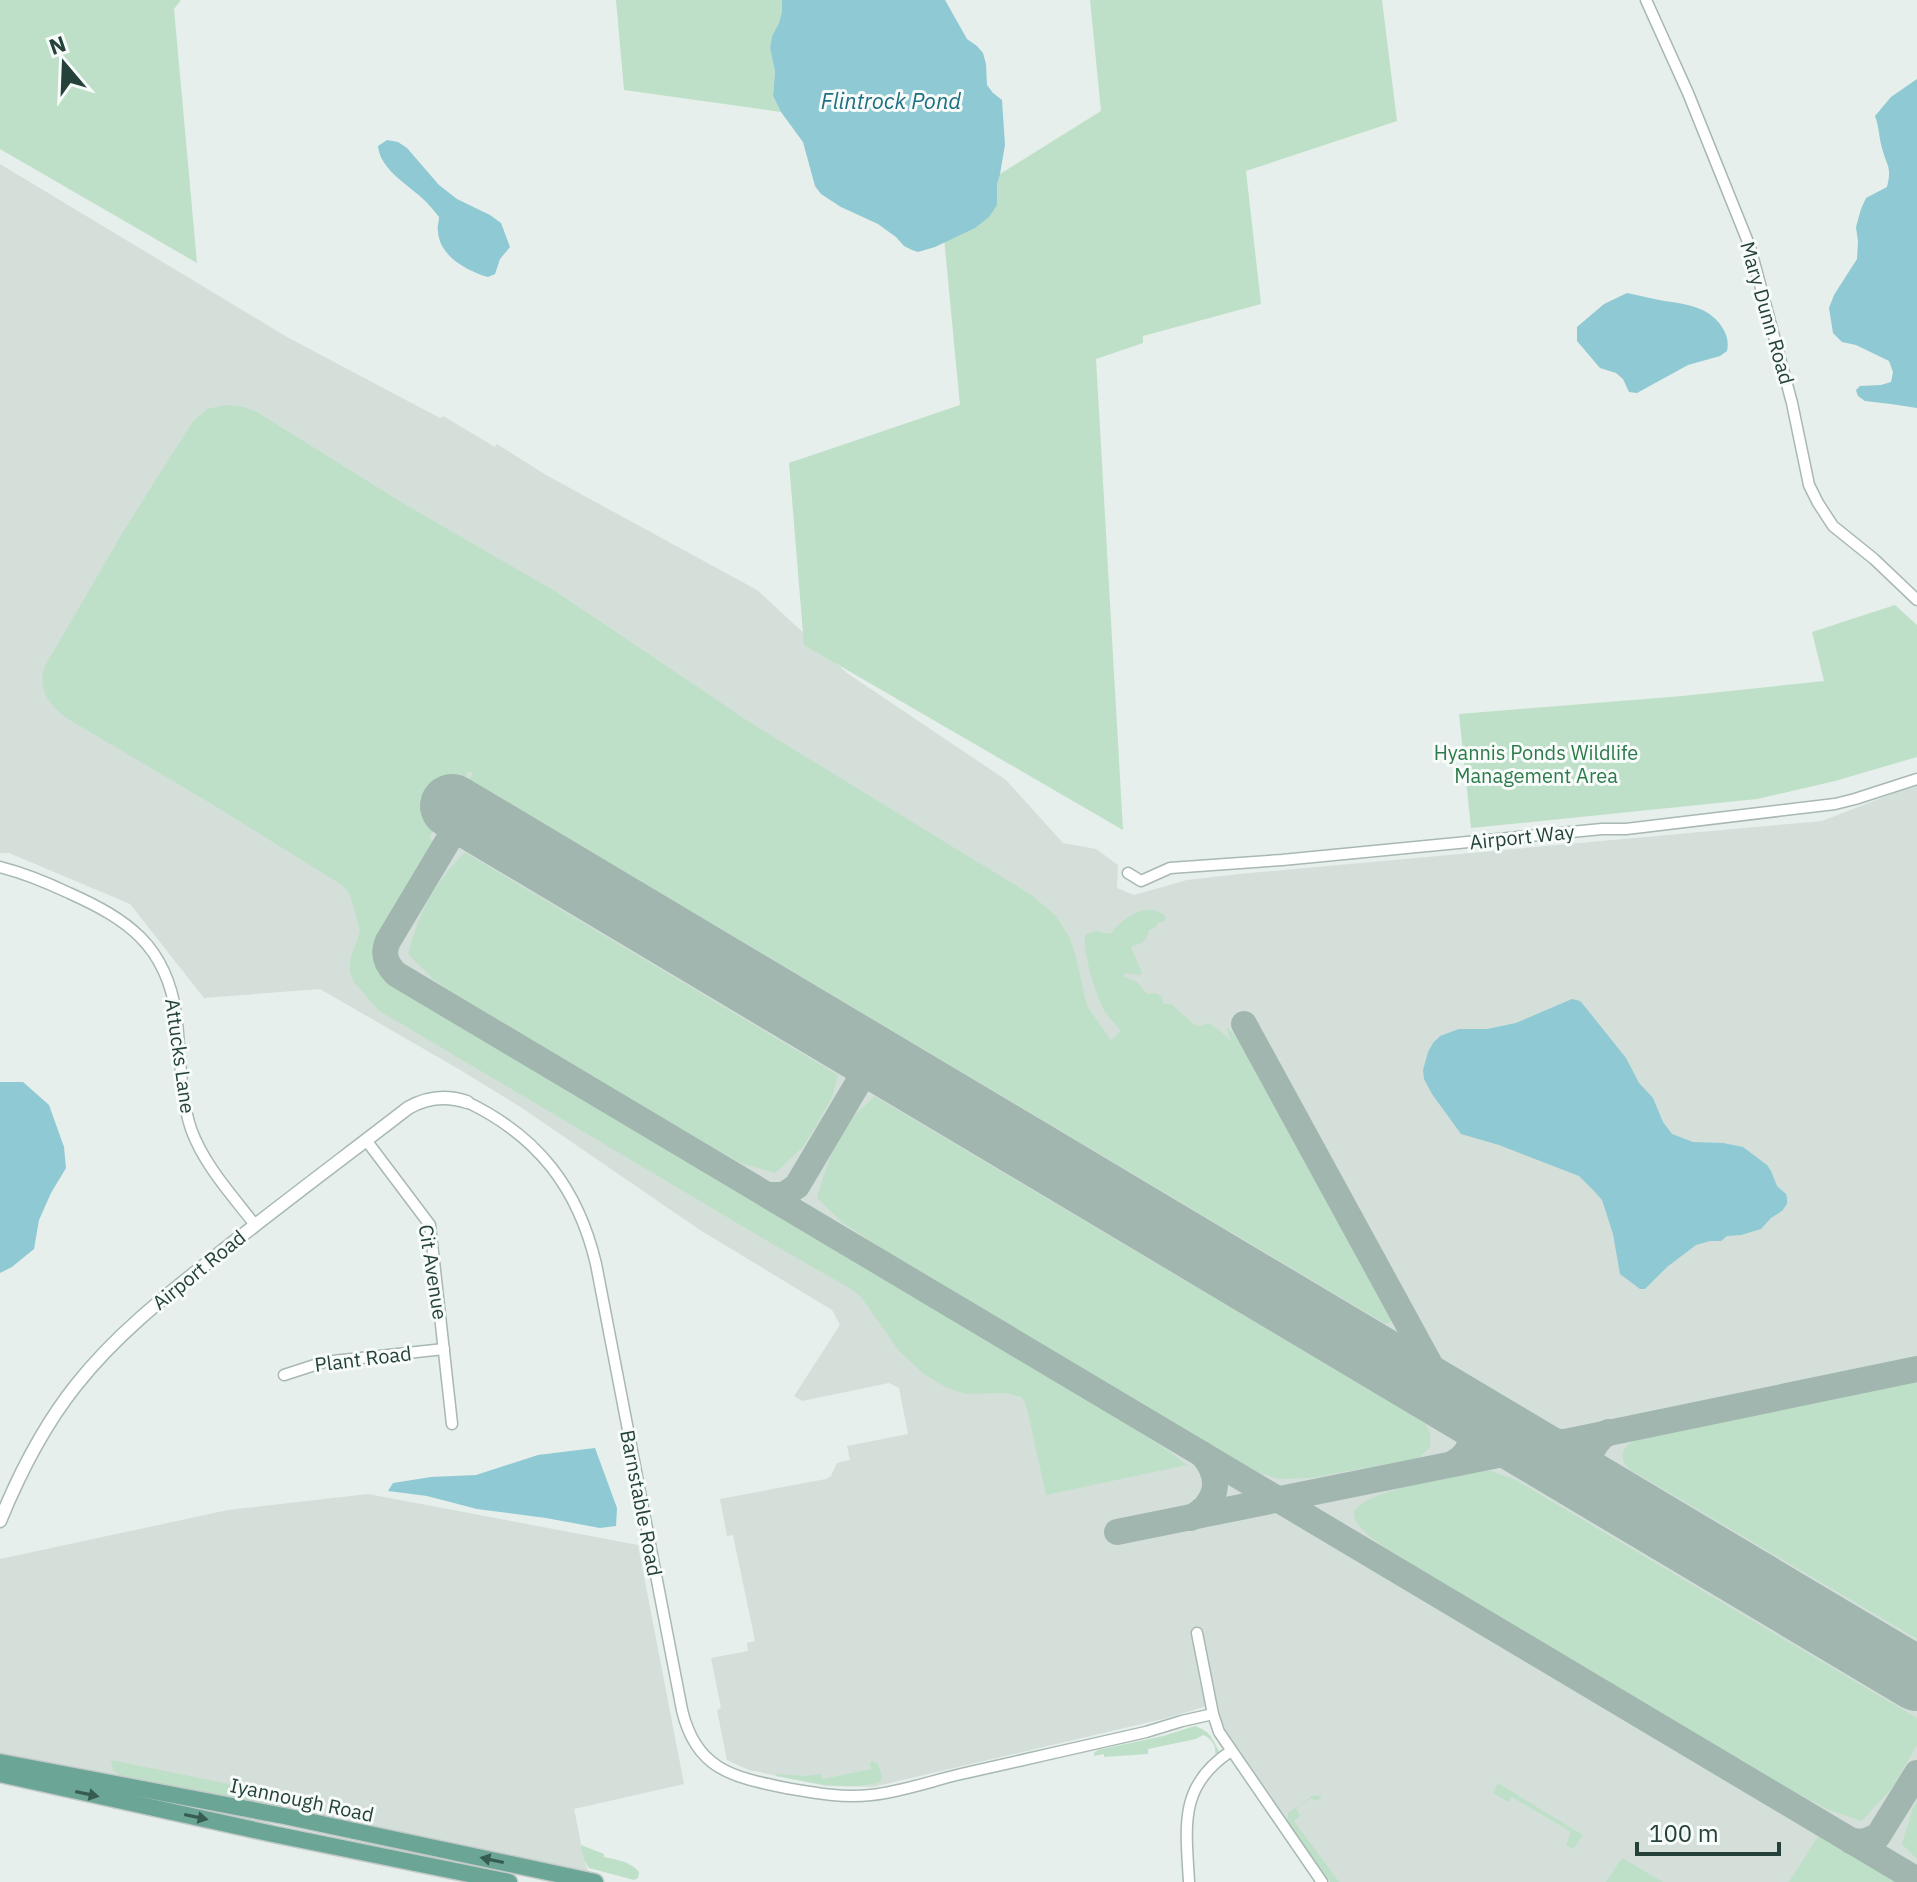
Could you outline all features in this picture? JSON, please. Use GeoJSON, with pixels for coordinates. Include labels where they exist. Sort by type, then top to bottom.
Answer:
{"type":"FeatureCollection","features":[{"type":"Feature","properties":{"kind":"main road","name":"Iyannough Road"},"geometry":{"type":"LineString","coordinates":[[0,1762],[292,1818],[595,1882]]}},
{"type":"Feature","properties":{"kind":"main road","name":"Iyannough Road"},"geometry":{"type":"LineString","coordinates":[[0,1774],[509,1882]]}},
{"type":"Feature","properties":{"kind":"street","name":"Mary Dunn Road"},"geometry":{"type":"LineString","coordinates":[[1646,0],[1688,93],[1750,247],[1792,403],[1809,485],[1833,526],[1917,600]]}},
{"type":"Feature","properties":{"kind":"street","name":"Airport Way"},"geometry":{"type":"LineString","coordinates":[[1128,873],[1141,881],[1170,868],[1662,825],[1835,804],[1917,779]]}},
{"type":"Feature","properties":{"kind":"street","name":"Attucks Lane"},"geometry":{"type":"LineString","coordinates":[[0,867],[57,887],[110,913],[128,925],[151,950],[167,979],[173,999],[183,1094],[192,1131],[215,1172],[255,1225]]}},
{"type":"Feature","properties":{"kind":"street","name":"Airport Road"},"geometry":{"type":"LineString","coordinates":[[0,1521],[33,1449],[60,1407],[93,1365],[131,1326],[255,1225],[408,1108],[423,1101],[449,1097],[467,1102]]}},
{"type":"Feature","properties":{"kind":"street","name":"Barnstable Road"},"geometry":{"type":"LineString","coordinates":[[467,1102],[502,1122],[542,1155],[570,1193],[589,1235],[685,1725],[707,1758],[719,1768],[750,1780],[820,1795],[854,1796],[891,1791],[1213,1714]]}},
{"type":"Feature","properties":{"kind":"street","name":"Cit Avenue"},"geometry":{"type":"LineString","coordinates":[[366,1140],[430,1225],[452,1424]]}},
{"type":"Feature","properties":{"kind":"street","name":"Plant Road"},"geometry":{"type":"LineString","coordinates":[[284,1375],[324,1362],[444,1349]]}},
{"type":"Feature","properties":{"kind":"street"},"geometry":{"type":"LineString","coordinates":[[1197,1633],[1219,1732],[1322,1882]]}},
{"type":"Feature","properties":{"kind":"street"},"geometry":{"type":"LineString","coordinates":[[1189,1882],[1187,1839],[1191,1800],[1206,1770],[1231,1751]]}},
{"type":"Feature","properties":{"kind":"shaded area"},"geometry":{"type":"Polygon","coordinates":[[[0,164],[287,337],[440,418],[443,416],[495,447],[497,444],[546,475],[757,590],[847,673],[1006,780],[1063,843],[1096,849],[1118,865],[1117,888],[1134,895],[1187,880],[1239,874],[1822,821],[1917,784],[1917,1882],[1330,1882],[1225,1733],[1217,1703],[1167,1718],[873,1787],[826,1786],[749,1770],[727,1760],[711,1658],[748,1651],[747,1643],[755,1641],[733,1535],[727,1536],[720,1499],[826,1479],[831,1476],[837,1463],[850,1460],[847,1446],[908,1434],[899,1388],[889,1383],[802,1401],[794,1396],[840,1325],[832,1310],[700,1230],[522,1108],[320,989],[204,998],[130,904],[9,853],[0,853],[0,164]]]}},
{"type":"Feature","properties":{"kind":"shaded area"},"geometry":{"type":"Polygon","coordinates":[[[368,1494],[638,1545],[684,1784],[574,1809],[590,1875],[0,1753],[0,1559],[228,1510],[368,1494]]]}},
{"type":"Feature","properties":{"kind":"green space"},"geometry":{"type":"Polygon","coordinates":[[[0,0],[181,0],[174,9],[197,263],[0,149],[0,0]]]}},
{"type":"Feature","properties":{"kind":"green space"},"geometry":{"type":"Polygon","coordinates":[[[616,0],[782,0],[779,23],[770,48],[775,72],[773,96],[781,112],[624,90],[616,0]]]}},
{"type":"Feature","properties":{"kind":"green space"},"geometry":{"type":"Polygon","coordinates":[[[1090,0],[1382,0],[1397,121],[1246,171],[1261,304],[1143,336],[1143,343],[1096,359],[1123,830],[804,645],[789,463],[960,405],[941,207],[1101,111],[1090,0]]]}},
{"type":"Feature","properties":{"kind":"green space"},"geometry":{"type":"Polygon","coordinates":[[[225,405],[257,412],[406,505],[558,593],[754,725],[1033,896],[1056,916],[1069,936],[1087,1006],[1111,1040],[1121,1031],[1103,1009],[1095,988],[1088,965],[1085,935],[1096,931],[1111,934],[1122,922],[1144,910],[1159,912],[1166,917],[1149,930],[1144,941],[1131,948],[1142,972],[1140,975],[1125,973],[1123,976],[1137,982],[1147,994],[1161,996],[1164,1004],[1171,1004],[1195,1025],[1208,1023],[1231,1041],[1226,1027],[1232,1032],[1246,1052],[1381,1297],[1392,1318],[1391,1322],[1386,1324],[1372,1316],[469,779],[473,773],[469,771],[460,785],[463,788],[429,838],[434,841],[377,937],[374,957],[382,977],[1109,1412],[1187,1465],[1046,1495],[1029,1417],[1021,1397],[1006,1393],[965,1394],[935,1381],[899,1351],[861,1297],[848,1287],[378,1010],[354,982],[350,972],[350,960],[360,931],[350,895],[342,885],[68,719],[50,703],[42,682],[45,666],[123,532],[193,421],[207,409],[225,405]]]}},
{"type":"Feature","properties":{"kind":"green space","name":"Hyannis Ponds Wildlife Management Area"},"geometry":{"type":"Polygon","coordinates":[[[1895,605],[1917,625],[1917,757],[1757,799],[1471,828],[1459,714],[1824,681],[1812,632],[1895,605]]]}},
{"type":"Feature","properties":{"kind":"green space"},"geometry":{"type":"Polygon","coordinates":[[[464,853],[838,1075],[832,1097],[801,1149],[775,1173],[741,1163],[593,1079],[434,980],[408,954],[428,900],[464,853]]]}},
{"type":"Feature","properties":{"kind":"green space"},"geometry":{"type":"Polygon","coordinates":[[[874,1096],[1425,1423],[1430,1433],[1430,1447],[1419,1458],[1311,1478],[1279,1479],[1257,1472],[914,1270],[843,1223],[817,1198],[836,1144],[855,1115],[874,1096]]]}},
{"type":"Feature","properties":{"kind":"green space"},"geometry":{"type":"Polygon","coordinates":[[[1917,1381],[1917,1639],[1629,1469],[1624,1463],[1623,1452],[1629,1444],[1646,1436],[1917,1381]]]}},
{"type":"Feature","properties":{"kind":"green space"},"geometry":{"type":"Polygon","coordinates":[[[1488,1470],[1516,1480],[1917,1718],[1917,1745],[1892,1788],[1862,1821],[1829,1810],[1757,1772],[1409,1564],[1368,1534],[1356,1520],[1354,1514],[1359,1506],[1373,1498],[1437,1479],[1488,1470]]]}},
{"type":"Feature","properties":{"kind":"green space"},"geometry":{"type":"Polygon","coordinates":[[[1195,1726],[1210,1736],[1218,1754],[1212,1742],[1203,1735],[1148,1749],[1148,1754],[1094,1756],[1098,1750],[1195,1726]]]}},
{"type":"Feature","properties":{"kind":"green space"},"geometry":{"type":"Polygon","coordinates":[[[111,1760],[283,1795],[277,1801],[282,1806],[278,1808],[122,1777],[113,1770],[111,1760]]]}},
{"type":"Feature","properties":{"kind":"green space"},"geometry":{"type":"Polygon","coordinates":[[[872,1761],[878,1764],[882,1777],[880,1782],[867,1785],[828,1785],[776,1776],[821,1774],[823,1779],[871,1769],[872,1761]]]}},
{"type":"Feature","properties":{"kind":"green space"},"geometry":{"type":"Polygon","coordinates":[[[1498,1783],[1583,1835],[1573,1849],[1566,1845],[1571,1832],[1512,1797],[1508,1802],[1493,1793],[1498,1783]]]}},
{"type":"Feature","properties":{"kind":"green space"},"geometry":{"type":"Polygon","coordinates":[[[1312,1796],[1322,1797],[1317,1801],[1311,1798],[1296,1808],[1300,1816],[1294,1821],[1339,1882],[1330,1882],[1287,1821],[1288,1813],[1312,1796]]]}},
{"type":"Feature","properties":{"kind":"green space"},"geometry":{"type":"Polygon","coordinates":[[[1917,1801],[1917,1859],[1902,1844],[1917,1801]]]}},
{"type":"Feature","properties":{"kind":"green space"},"geometry":{"type":"Polygon","coordinates":[[[1820,1836],[1897,1882],[1789,1882],[1820,1836]]]}},
{"type":"Feature","properties":{"kind":"green space"},"geometry":{"type":"Polygon","coordinates":[[[581,1845],[604,1854],[604,1857],[632,1865],[639,1872],[638,1878],[634,1880],[589,1868],[581,1845]]]}},
{"type":"Feature","properties":{"kind":"green space"},"geometry":{"type":"Polygon","coordinates":[[[1622,1858],[1663,1882],[1606,1882],[1622,1858]]]}},
{"type":"Feature","properties":{"kind":"water","name":"Flintrock Pond"},"geometry":{"type":"Polygon","coordinates":[[[782,0],[945,0],[967,39],[983,53],[987,85],[1002,100],[1005,145],[997,184],[997,205],[989,217],[975,228],[918,252],[904,246],[878,224],[821,194],[815,186],[803,142],[773,96],[775,72],[770,48],[782,11],[782,0]]]}},
{"type":"Feature","properties":{"kind":"water"},"geometry":{"type":"Polygon","coordinates":[[[1917,79],[1917,408],[1865,401],[1858,396],[1856,390],[1860,386],[1891,382],[1893,372],[1889,361],[1856,345],[1842,342],[1833,333],[1829,308],[1857,259],[1856,227],[1866,198],[1887,187],[1889,170],[1875,116],[1891,97],[1917,79]]]}},
{"type":"Feature","properties":{"kind":"water"},"geometry":{"type":"Polygon","coordinates":[[[387,140],[407,148],[439,185],[457,199],[501,223],[510,247],[500,259],[495,274],[488,277],[463,266],[443,248],[438,229],[439,217],[384,162],[378,146],[387,140]]]}},
{"type":"Feature","properties":{"kind":"water"},"geometry":{"type":"Polygon","coordinates":[[[1627,293],[1685,304],[1709,314],[1725,333],[1727,351],[1688,365],[1637,393],[1629,392],[1623,379],[1600,368],[1577,341],[1577,327],[1604,304],[1627,293]]]}},
{"type":"Feature","properties":{"kind":"water"},"geometry":{"type":"Polygon","coordinates":[[[1572,999],[1580,1001],[1626,1058],[1672,1134],[1693,1142],[1743,1147],[1767,1165],[1777,1186],[1786,1194],[1787,1204],[1782,1211],[1761,1229],[1696,1245],[1645,1289],[1640,1289],[1620,1274],[1613,1234],[1602,1200],[1579,1176],[1461,1134],[1424,1079],[1428,1052],[1440,1036],[1459,1029],[1487,1029],[1516,1023],[1572,999]]]}},
{"type":"Feature","properties":{"kind":"water"},"geometry":{"type":"Polygon","coordinates":[[[0,1082],[23,1082],[49,1105],[64,1147],[66,1168],[39,1220],[34,1249],[0,1273],[0,1082]]]}},
{"type":"Feature","properties":{"kind":"water"},"geometry":{"type":"Polygon","coordinates":[[[595,1448],[617,1508],[616,1526],[600,1528],[477,1509],[427,1496],[388,1491],[393,1483],[476,1475],[538,1455],[595,1448]]]}},
{"type":"Feature","properties":{"kind":"taxiway"},"geometry":{"type":"LineString","coordinates":[[464,814],[388,941],[386,959],[396,974],[1917,1880]]}},
{"type":"Feature","properties":{"kind":"taxiway"},"geometry":{"type":"LineString","coordinates":[[1244,1024],[1450,1401]]}},
{"type":"Feature","properties":{"kind":"taxiway"},"geometry":{"type":"LineString","coordinates":[[767,1195],[784,1195],[797,1186],[861,1078],[862,1063],[851,1043]]}},
{"type":"Feature","properties":{"kind":"taxiway"},"geometry":{"type":"LineString","coordinates":[[861,1078],[878,1069],[898,1071]]}},
{"type":"Feature","properties":{"kind":"taxiway"},"geometry":{"type":"LineString","coordinates":[[1509,1435],[1536,1441],[1565,1442],[1917,1369]]}},
{"type":"Feature","properties":{"kind":"taxiway"},"geometry":{"type":"LineString","coordinates":[[1452,1464],[1467,1451],[1471,1436],[1467,1420],[1457,1404]]}},
{"type":"Feature","properties":{"kind":"taxiway"},"geometry":{"type":"LineString","coordinates":[[1600,1490],[1590,1459],[1595,1445],[1608,1432]]}},
{"type":"Feature","properties":{"kind":"taxiway"},"geometry":{"type":"LineString","coordinates":[[1191,1518],[1207,1505],[1214,1489],[1213,1472],[1202,1454]]}},
{"type":"Feature","properties":{"kind":"taxiway"},"geometry":{"type":"LineString","coordinates":[[1117,1532],[1498,1455],[1524,1455],[1555,1463]]}},
{"type":"Feature","properties":{"kind":"taxiway"},"geometry":{"type":"LineString","coordinates":[[1851,1841],[1864,1842],[1878,1836],[1917,1773]]}},
{"type":"Feature","properties":{"kind":"runway"},"geometry":{"type":"LineString","coordinates":[[452,806],[1917,1679]]}}]}
